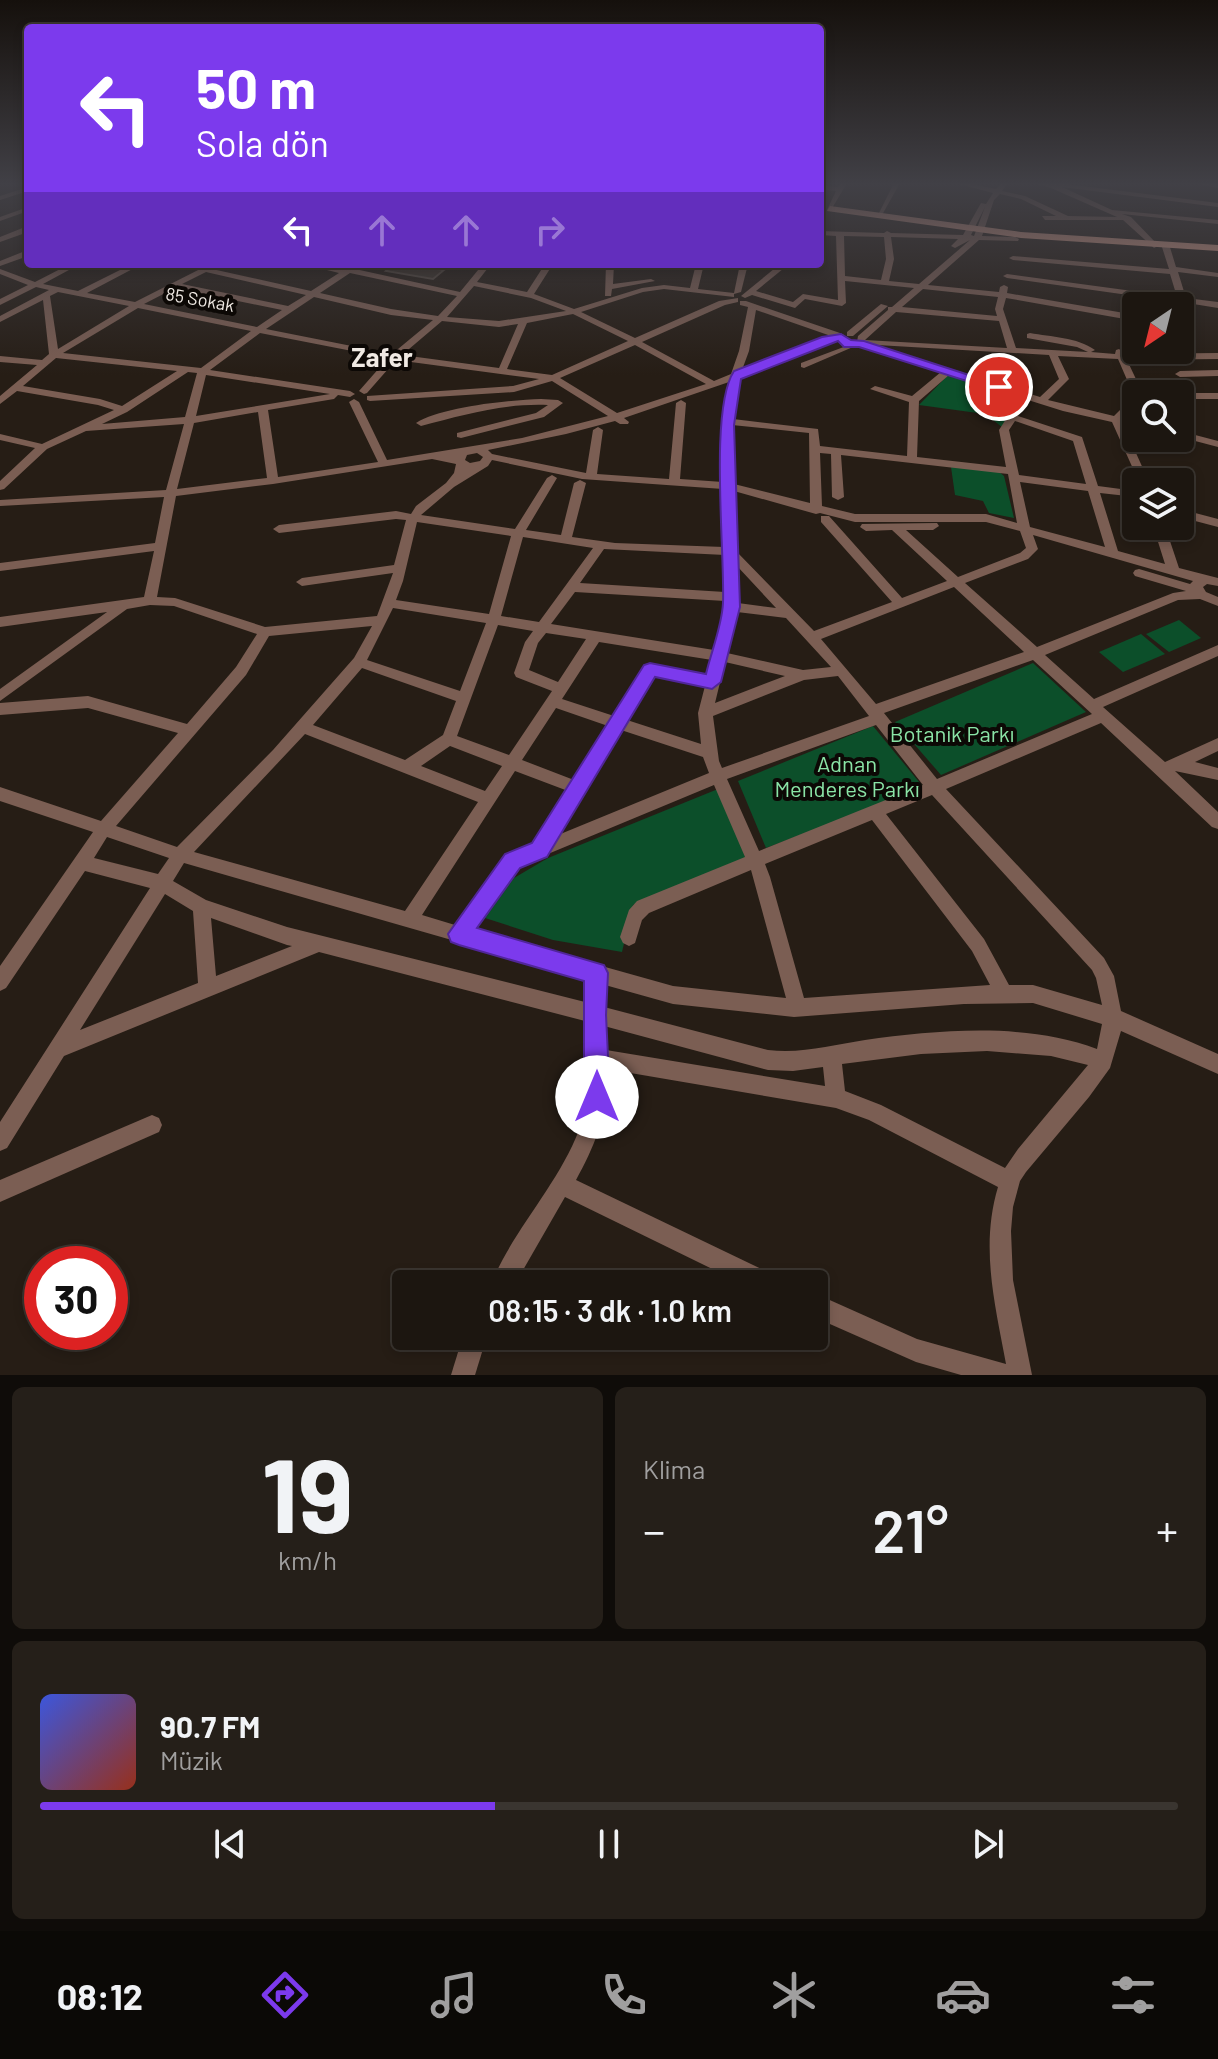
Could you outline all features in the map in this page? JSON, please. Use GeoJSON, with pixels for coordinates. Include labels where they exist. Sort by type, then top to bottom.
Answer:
{"type":"FeatureCollection","features":[{"type":"Feature","properties":{"kind":"main road"},"geometry":{"type":"LineString","coordinates":[[1191,247],[1218,249]]}},
{"type":"Feature","properties":{"kind":"street"},"geometry":{"type":"LineString","coordinates":[[739,298],[795,305],[803,296],[842,303],[841,247]]}},
{"type":"Feature","properties":{"kind":"street"},"geometry":{"type":"LineString","coordinates":[[885,282],[890,259],[889,247]]}},
{"type":"Feature","properties":{"kind":"street"},"geometry":{"type":"LineString","coordinates":[[804,365],[860,341],[911,284],[956,247]]}},
{"type":"Feature","properties":{"kind":"street"},"geometry":{"type":"LineString","coordinates":[[450,485],[475,457],[681,403],[826,339],[844,336],[925,283],[959,247]]}},
{"type":"Feature","properties":{"kind":"street"},"geometry":{"type":"LineString","coordinates":[[1012,349],[999,309],[1014,247]]}},
{"type":"Feature","properties":{"kind":"street"},"geometry":{"type":"LineString","coordinates":[[1160,247],[1174,270],[1180,292]]}},
{"type":"Feature","properties":{"kind":"street"},"geometry":{"type":"LineString","coordinates":[[0,264],[24,253]]}},
{"type":"Feature","properties":{"kind":"street"},"geometry":{"type":"LineString","coordinates":[[1013,258],[1218,275]]}},
{"type":"Feature","properties":{"kind":"street"},"geometry":{"type":"LineString","coordinates":[[1007,276],[1120,292],[1117,267]]}},
{"type":"Feature","properties":{"kind":"street"},"geometry":{"type":"LineString","coordinates":[[0,302],[68,268]]}},
{"type":"Feature","properties":{"kind":"street"},"geometry":{"type":"LineString","coordinates":[[80,293],[130,268]]}},
{"type":"Feature","properties":{"kind":"street"},"geometry":{"type":"LineString","coordinates":[[329,268],[462,295]]}},
{"type":"Feature","properties":{"kind":"street"},"geometry":{"type":"LineString","coordinates":[[150,601],[171,492],[202,372],[261,327],[351,268]]}},
{"type":"Feature","properties":{"kind":"street"},"geometry":{"type":"LineString","coordinates":[[367,394],[394,357],[438,320],[483,268]]}},
{"type":"Feature","properties":{"kind":"street"},"geometry":{"type":"LineString","coordinates":[[528,296],[546,268]]}},
{"type":"Feature","properties":{"kind":"street"},"geometry":{"type":"LineString","coordinates":[[608,302],[610,268]]}},
{"type":"Feature","properties":{"kind":"street"},"geometry":{"type":"LineString","coordinates":[[695,286],[699,268]]}},
{"type":"Feature","properties":{"kind":"street"},"geometry":{"type":"LineString","coordinates":[[743,268],[736,378],[728,421],[731,602],[705,713],[710,753],[755,861],[798,1008]]}},
{"type":"Feature","properties":{"kind":"street"},"geometry":{"type":"LineString","coordinates":[[85,428],[191,420],[325,396],[436,395],[514,389],[553,378],[739,298],[780,268]]}},
{"type":"Feature","properties":{"kind":"street"},"geometry":{"type":"LineString","coordinates":[[0,401],[54,355],[204,269],[438,320],[499,324],[578,312],[664,287],[695,286]]}},
{"type":"Feature","properties":{"kind":"street","name":"85 Sokak"},"geometry":{"type":"LineString","coordinates":[[0,271],[36,285],[261,327],[394,357],[553,378]]}},
{"type":"Feature","properties":{"kind":"street"},"geometry":{"type":"LineString","coordinates":[[842,278],[925,283],[1122,316]]}},
{"type":"Feature","properties":{"kind":"street"},"geometry":{"type":"LineString","coordinates":[[739,298],[765,279]]}},
{"type":"Feature","properties":{"kind":"street"},"geometry":{"type":"LineString","coordinates":[[608,287],[644,281],[695,286],[739,298],[1025,396],[1122,421]]}},
{"type":"Feature","properties":{"kind":"street"},"geometry":{"type":"LineString","coordinates":[[470,283],[528,296],[578,312],[711,383]]}},
{"type":"Feature","properties":{"kind":"street"},"geometry":{"type":"LineString","coordinates":[[173,285],[288,309]]}},
{"type":"Feature","properties":{"kind":"street"},"geometry":{"type":"LineString","coordinates":[[0,319],[57,289]]}},
{"type":"Feature","properties":{"kind":"street"},"geometry":{"type":"LineString","coordinates":[[46,295],[54,355]]}},
{"type":"Feature","properties":{"kind":"street"},"geometry":{"type":"LineString","coordinates":[[1194,302],[1218,305]]}},
{"type":"Feature","properties":{"kind":"street"},"geometry":{"type":"LineString","coordinates":[[893,304],[932,312],[1002,319]]}},
{"type":"Feature","properties":{"kind":"street"},"geometry":{"type":"LineString","coordinates":[[502,371],[523,322]]}},
{"type":"Feature","properties":{"kind":"street"},"geometry":{"type":"LineString","coordinates":[[1030,336],[1080,345],[1090,350]]}},
{"type":"Feature","properties":{"kind":"street"},"geometry":{"type":"LineString","coordinates":[[860,341],[1090,350],[1121,354]]}},
{"type":"Feature","properties":{"kind":"street"},"geometry":{"type":"LineString","coordinates":[[860,341],[1053,354],[1218,353]]}},
{"type":"Feature","properties":{"kind":"street"},"geometry":{"type":"LineString","coordinates":[[907,357],[904,353],[909,345]]}},
{"type":"Feature","properties":{"kind":"street"},"geometry":{"type":"LineString","coordinates":[[1194,352],[1218,353]]}},
{"type":"Feature","properties":{"kind":"street"},"geometry":{"type":"LineString","coordinates":[[1041,401],[1064,379],[1053,354]]}},
{"type":"Feature","properties":{"kind":"street"},"geometry":{"type":"LineString","coordinates":[[1121,354],[1131,380]]}},
{"type":"Feature","properties":{"kind":"street"},"geometry":{"type":"LineString","coordinates":[[54,355],[186,369],[351,397]]}},
{"type":"Feature","properties":{"kind":"street"},"geometry":{"type":"LineString","coordinates":[[0,359],[44,363]]}},
{"type":"Feature","properties":{"kind":"street"},"geometry":{"type":"LineString","coordinates":[[0,487],[43,447],[123,410],[186,369]]}},
{"type":"Feature","properties":{"kind":"street"},"geometry":{"type":"LineString","coordinates":[[912,459],[914,400],[948,371]]}},
{"type":"Feature","properties":{"kind":"street"},"geometry":{"type":"LineString","coordinates":[[1180,374],[1218,373]]}},
{"type":"Feature","properties":{"kind":"street"},"geometry":{"type":"LineString","coordinates":[[553,378],[619,418]]}},
{"type":"Feature","properties":{"kind":"street"},"geometry":{"type":"LineString","coordinates":[[0,1141],[180,855],[303,727],[359,662],[389,603],[409,524],[415,516],[450,485],[475,457],[598,430],[619,418],[711,383],[736,378]]}},
{"type":"Feature","properties":{"kind":"street"},"geometry":{"type":"LineString","coordinates":[[15,388],[100,402],[123,410]]}},
{"type":"Feature","properties":{"kind":"street"},"geometry":{"type":"LineString","coordinates":[[875,389],[914,400]]}},
{"type":"Feature","properties":{"kind":"street"},"geometry":{"type":"LineString","coordinates":[[436,395],[475,457],[552,478],[728,491]]}},
{"type":"Feature","properties":{"kind":"street"},"geometry":{"type":"LineString","coordinates":[[812,637],[1024,556],[1032,549],[1004,430],[1025,396]]}},
{"type":"Feature","properties":{"kind":"street"},"geometry":{"type":"LineString","coordinates":[[1194,396],[1218,396]]}},
{"type":"Feature","properties":{"kind":"street"},"geometry":{"type":"LineString","coordinates":[[351,397],[384,464]]}},
{"type":"Feature","properties":{"kind":"street"},"geometry":{"type":"LineString","coordinates":[[421,423],[448,415],[530,402],[558,403],[540,415],[461,435]]}},
{"type":"Feature","properties":{"kind":"street"},"geometry":{"type":"LineString","coordinates":[[674,482],[681,403]]}},
{"type":"Feature","properties":{"kind":"street"},"geometry":{"type":"LineString","coordinates":[[263,409],[273,481]]}},
{"type":"Feature","properties":{"kind":"street"},"geometry":{"type":"LineString","coordinates":[[1116,420],[1122,413]]}},
{"type":"Feature","properties":{"kind":"street"},"geometry":{"type":"LineString","coordinates":[[1012,417],[1078,439],[1113,555]]}},
{"type":"Feature","properties":{"kind":"street"},"geometry":{"type":"LineString","coordinates":[[1116,420],[1138,468]]}},
{"type":"Feature","properties":{"kind":"street"},"geometry":{"type":"LineString","coordinates":[[728,421],[814,431],[820,515],[900,603]]}},
{"type":"Feature","properties":{"kind":"street"},"geometry":{"type":"LineString","coordinates":[[566,539],[598,430]]}},
{"type":"Feature","properties":{"kind":"street"},"geometry":{"type":"LineString","coordinates":[[0,437],[43,447]]}},
{"type":"Feature","properties":{"kind":"street"},"geometry":{"type":"LineString","coordinates":[[1194,438],[1215,443],[1218,455]]}},
{"type":"Feature","properties":{"kind":"street"},"geometry":{"type":"LineString","coordinates":[[815,449],[912,459],[1122,492]]}},
{"type":"Feature","properties":{"kind":"street"},"geometry":{"type":"LineString","coordinates":[[836,451],[838,497]]}},
{"type":"Feature","properties":{"kind":"street"},"geometry":{"type":"LineString","coordinates":[[0,503],[171,492],[273,481],[432,456],[475,457],[585,480],[674,482],[728,491],[867,527],[892,524],[972,525],[1026,533],[1174,572],[1210,585],[1218,602]]}},
{"type":"Feature","properties":{"kind":"street"},"geometry":{"type":"LineString","coordinates":[[407,767],[449,739],[493,622],[518,533],[552,478]]}},
{"type":"Feature","properties":{"kind":"street"},"geometry":{"type":"LineString","coordinates":[[279,529],[396,515],[601,545],[730,551],[812,637],[934,787],[1104,973],[1112,1017],[1103,1061],[1097,1073],[1029,1151],[1009,1181],[1000,1223],[1000,1253],[1020,1375]]}},
{"type":"Feature","properties":{"kind":"street"},"geometry":{"type":"LineString","coordinates":[[1194,517],[1218,523]]}},
{"type":"Feature","properties":{"kind":"street"},"geometry":{"type":"LineString","coordinates":[[892,524],[1097,711],[1170,767],[1218,822]]}},
{"type":"Feature","properties":{"kind":"street"},"geometry":{"type":"LineString","coordinates":[[1026,533],[1210,585]]}},
{"type":"Feature","properties":{"kind":"street"},"geometry":{"type":"LineString","coordinates":[[1164,540],[1174,572]]}},
{"type":"Feature","properties":{"kind":"street"},"geometry":{"type":"LineString","coordinates":[[601,545],[541,629],[524,657],[521,673],[557,695],[617,724],[710,753]]}},
{"type":"Feature","properties":{"kind":"street"},"geometry":{"type":"LineString","coordinates":[[0,567],[161,546]]}},
{"type":"Feature","properties":{"kind":"street"},"geometry":{"type":"LineString","coordinates":[[302,582],[399,568]]}},
{"type":"Feature","properties":{"kind":"street"},"geometry":{"type":"LineString","coordinates":[[459,934],[513,861],[718,776],[1210,585]]}},
{"type":"Feature","properties":{"kind":"street"},"geometry":{"type":"LineString","coordinates":[[571,587],[731,602],[790,614]]}},
{"type":"Feature","properties":{"kind":"street"},"geometry":{"type":"LineString","coordinates":[[0,622],[150,601],[175,602],[265,632],[382,620]]}},
{"type":"Feature","properties":{"kind":"street"},"geometry":{"type":"LineString","coordinates":[[389,603],[719,656],[803,675]]}},
{"type":"Feature","properties":{"kind":"street"},"geometry":{"type":"LineString","coordinates":[[0,696],[125,604]]}},
{"type":"Feature","properties":{"kind":"street"},"geometry":{"type":"LineString","coordinates":[[0,982],[104,829],[241,671],[265,632]]}},
{"type":"Feature","properties":{"kind":"street"},"geometry":{"type":"LineString","coordinates":[[409,920],[595,637]]}},
{"type":"Feature","properties":{"kind":"street"},"geometry":{"type":"LineString","coordinates":[[629,937],[635,916],[643,907],[934,787],[1218,650]]}},
{"type":"Feature","properties":{"kind":"street"},"geometry":{"type":"LineString","coordinates":[[359,662],[465,698]]}},
{"type":"Feature","properties":{"kind":"street"},"geometry":{"type":"LineString","coordinates":[[540,850],[650,670],[712,682]]}},
{"type":"Feature","properties":{"kind":"street"},"geometry":{"type":"LineString","coordinates":[[705,713],[803,675],[841,671]]}},
{"type":"Feature","properties":{"kind":"street"},"geometry":{"type":"LineString","coordinates":[[0,709],[88,702],[189,730]]}},
{"type":"Feature","properties":{"kind":"street"},"geometry":{"type":"LineString","coordinates":[[303,727],[489,799]]}},
{"type":"Feature","properties":{"kind":"street"},"geometry":{"type":"LineString","coordinates":[[449,739],[578,788]]}},
{"type":"Feature","properties":{"kind":"street"},"geometry":{"type":"LineString","coordinates":[[1170,767],[1218,744]]}},
{"type":"Feature","properties":{"kind":"street"},"geometry":{"type":"LineString","coordinates":[[1170,767],[1218,774]]}},
{"type":"Feature","properties":{"kind":"street"},"geometry":{"type":"LineString","coordinates":[[0,794],[180,855],[673,995],[798,1008],[1033,994],[1112,1017],[1218,1064]]}},
{"type":"Feature","properties":{"kind":"street"},"geometry":{"type":"LineString","coordinates":[[875,811],[978,945],[1004,994]]}},
{"type":"Feature","properties":{"kind":"street"},"geometry":{"type":"LineString","coordinates":[[81,862],[162,883],[201,907],[316,945],[474,982],[768,1060],[801,1062],[923,1041],[1067,1047],[1103,1061]]}},
{"type":"Feature","properties":{"kind":"street"},"geometry":{"type":"LineString","coordinates":[[201,907],[208,988]]}},
{"type":"Feature","properties":{"kind":"street"},"geometry":{"type":"LineString","coordinates":[[58,1049],[316,945]]}},
{"type":"Feature","properties":{"kind":"street"},"geometry":{"type":"LineString","coordinates":[[510,1270],[583,1146],[592,1122],[597,1097],[596,973]]}},
{"type":"Feature","properties":{"kind":"street"},"geometry":{"type":"LineString","coordinates":[[831,1055],[836,1098]]}},
{"type":"Feature","properties":{"kind":"street"},"geometry":{"type":"LineString","coordinates":[[597,1058],[836,1098],[874,1112],[1009,1181]]}},
{"type":"Feature","properties":{"kind":"street"},"geometry":{"type":"LineString","coordinates":[[0,1191],[152,1125]]}},
{"type":"Feature","properties":{"kind":"street"},"geometry":{"type":"LineString","coordinates":[[561,1184],[739,1270]]}},
{"type":"Feature","properties":{"kind":"street"},"geometry":{"type":"LineString","coordinates":[[828,1311],[916,1350],[1003,1375]]}},
{"type":"Feature","properties":{"kind":"street"},"geometry":{"type":"LineString","coordinates":[[463,1375],[471,1350]]}},
{"type":"Feature","properties":{"kind":"green space"},"geometry":{"type":"Polygon","coordinates":[[[948,375],[1019,399],[1002,427],[985,414],[919,405],[948,375]]]}},
{"type":"Feature","properties":{"kind":"green space"},"geometry":{"type":"Polygon","coordinates":[[[951,467],[998,471],[1004,476],[1014,518],[989,513],[983,501],[955,495],[951,467]]]}},
{"type":"Feature","properties":{"kind":"green space"},"geometry":{"type":"Polygon","coordinates":[[[1179,620],[1201,638],[1169,652],[1146,634],[1179,620]]]}},
{"type":"Feature","properties":{"kind":"green space"},"geometry":{"type":"Polygon","coordinates":[[[1141,634],[1165,654],[1123,672],[1099,652],[1141,634]]]}},
{"type":"Feature","properties":{"kind":"green space","name":"Botanik Parkı"},"geometry":{"type":"Polygon","coordinates":[[[1033,663],[1086,712],[941,775],[895,722],[1033,663]]]}},
{"type":"Feature","properties":{"kind":"green space","name":"Adnan Menderes Parkı"},"geometry":{"type":"Polygon","coordinates":[[[873,726],[924,788],[766,848],[738,781],[873,726]]]}},
{"type":"Feature","properties":{"kind":"green space"},"geometry":{"type":"Polygon","coordinates":[[[718,789],[746,859],[633,905],[622,952],[553,940],[485,918],[514,878],[548,858],[718,789]]]}},
{"type":"Feature","properties":{"kind":"building"},"geometry":{"type":"Polygon","coordinates":[[[390,268],[444,270],[433,279],[386,271],[390,268]]]}},
{"type":"Feature","properties":{"kind":"district","name":"Zafer"},"geometry":{"type":"Point","coordinates":[382,358]}},
{"type":"Feature","properties":{"kind":"route"},"geometry":{"type":"LineString","coordinates":[[597,1097],[596,973],[459,934],[513,861],[540,850],[650,670],[712,682],[732,607],[727,425],[735,379],[738,374],[826,339],[841,337],[842,342],[848,344],[860,343],[999,387]]}}]}
